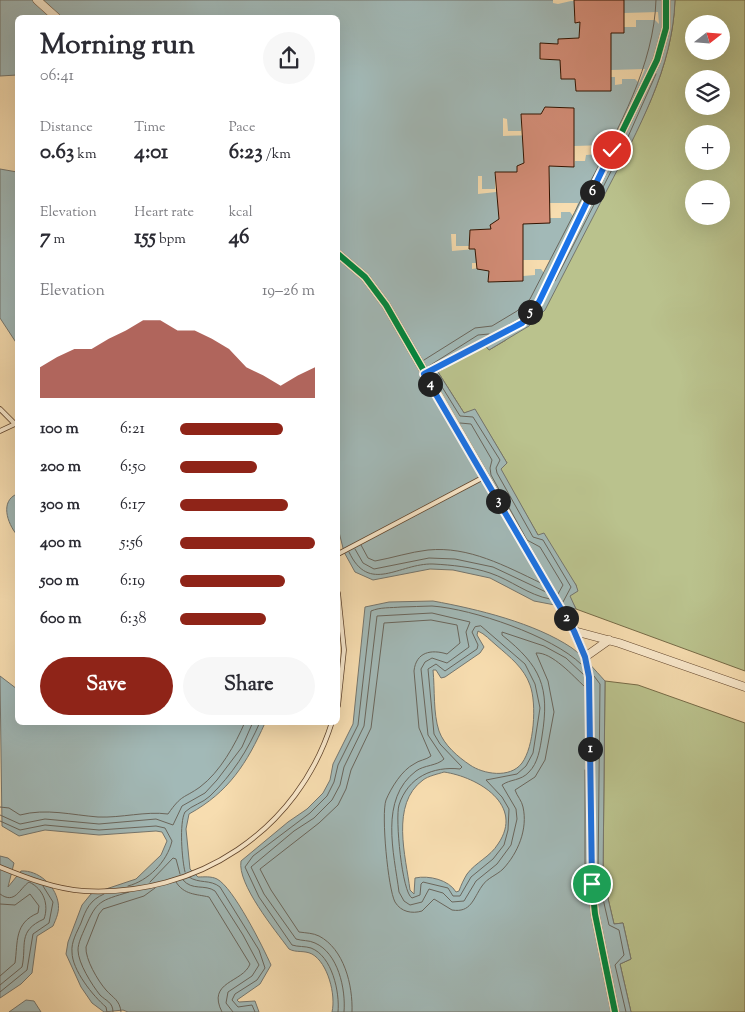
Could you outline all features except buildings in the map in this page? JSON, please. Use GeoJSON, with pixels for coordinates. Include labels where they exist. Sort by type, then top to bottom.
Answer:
{"type":"FeatureCollection","features":[{"type":"Feature","properties":{"kind":"street"},"geometry":{"type":"LineString","coordinates":[[36,0],[53,15]]}},
{"type":"Feature","properties":{"kind":"street"},"geometry":{"type":"LineString","coordinates":[[424,374],[522,323],[539,302],[657,60],[666,28],[666,0]]}},
{"type":"Feature","properties":{"kind":"street"},"geometry":{"type":"LineString","coordinates":[[340,256],[365,277],[376,290],[568,620],[585,657],[589,677],[592,884],[595,914],[615,1012]]}},
{"type":"Feature","properties":{"kind":"street"},"geometry":{"type":"LineString","coordinates":[[574,631],[609,640],[745,687]]}},
{"type":"Feature","properties":{"kind":"street"},"geometry":{"type":"LineString","coordinates":[[585,657],[609,640]]}},
{"type":"Feature","properties":{"kind":"lane"},"geometry":{"type":"LineString","coordinates":[[0,409],[15,422]]}},
{"type":"Feature","properties":{"kind":"lane"},"geometry":{"type":"LineString","coordinates":[[0,431],[15,424]]}},
{"type":"Feature","properties":{"kind":"lane"},"geometry":{"type":"LineString","coordinates":[[340,553],[484,477]]}},
{"type":"Feature","properties":{"kind":"lane"},"geometry":{"type":"LineString","coordinates":[[340,612],[344,650],[340,687]]}},
{"type":"Feature","properties":{"kind":"lane"},"geometry":{"type":"LineString","coordinates":[[0,867],[34,882],[83,891],[133,890],[181,879],[226,858],[266,828],[300,791],[324,748],[331,725]]}},
{"type":"Feature","properties":{"kind":"green space"},"geometry":{"type":"Polygon","coordinates":[[[675,0],[745,0],[745,671],[576,609],[569,596],[577,591],[576,585],[538,535],[500,469],[507,463],[475,410],[464,413],[438,372],[484,344],[489,350],[506,340],[629,145],[643,118],[665,60],[672,31],[675,0]]]}},
{"type":"Feature","properties":{"kind":"green space"},"geometry":{"type":"Polygon","coordinates":[[[605,681],[638,685],[745,723],[745,1012],[631,1012],[620,964],[631,959],[623,923],[614,924],[603,877],[605,681]]]}},
{"type":"Feature","properties":{"kind":"water"},"geometry":{"type":"Polygon","coordinates":[[[0,0],[675,0],[673,25],[668,49],[661,74],[642,121],[545,310],[529,326],[489,350],[484,344],[438,372],[464,413],[475,409],[507,463],[501,469],[538,535],[544,533],[576,585],[578,591],[570,596],[576,609],[534,601],[490,578],[453,570],[430,569],[373,580],[355,572],[344,552],[340,536],[340,15],[15,15],[15,75],[0,76],[0,0]]]}},
{"type":"Feature","properties":{"kind":"water"},"geometry":{"type":"Polygon","coordinates":[[[0,169],[15,172],[15,341],[0,318],[0,169]]]}},
{"type":"Feature","properties":{"kind":"water"},"geometry":{"type":"Polygon","coordinates":[[[15,495],[15,532],[10,525],[7,513],[8,502],[15,495]]]}},
{"type":"Feature","properties":{"kind":"water"},"geometry":{"type":"Polygon","coordinates":[[[433,601],[468,608],[523,624],[541,631],[572,648],[605,681],[603,877],[614,924],[623,923],[631,959],[620,964],[631,1012],[332,1012],[332,989],[326,972],[318,958],[306,952],[289,949],[258,906],[245,882],[241,871],[241,861],[288,822],[307,809],[323,793],[330,780],[333,764],[353,724],[365,607],[389,602],[433,601]],[[478,631],[477,635],[484,647],[480,653],[445,677],[441,678],[436,670],[433,670],[437,724],[444,741],[465,762],[489,773],[504,773],[517,768],[526,756],[532,736],[534,714],[532,693],[530,685],[520,668],[511,658],[478,631]],[[444,772],[423,780],[413,790],[406,803],[403,817],[404,847],[410,890],[414,894],[415,878],[420,877],[438,879],[449,884],[456,892],[459,891],[467,874],[495,849],[505,830],[506,817],[502,805],[494,795],[471,780],[444,772]]]}},
{"type":"Feature","properties":{"kind":"water"},"geometry":{"type":"Polygon","coordinates":[[[0,676],[15,687],[15,725],[264,725],[244,764],[215,796],[189,814],[186,829],[190,869],[198,877],[215,878],[224,884],[247,918],[271,965],[260,984],[237,1000],[239,1002],[255,1001],[259,1012],[128,1012],[123,1010],[104,1012],[92,1003],[81,987],[66,954],[68,942],[82,905],[91,894],[136,879],[161,855],[167,841],[162,832],[156,831],[99,835],[45,830],[19,836],[2,826],[0,676]]]}},
{"type":"Feature","properties":{"kind":"water"},"geometry":{"type":"Polygon","coordinates":[[[0,856],[8,858],[14,863],[8,887],[21,871],[34,873],[45,880],[53,890],[58,902],[58,909],[53,926],[37,936],[32,973],[21,984],[0,998],[0,856]]]}},
{"type":"Feature","properties":{"kind":"water"},"geometry":{"type":"Polygon","coordinates":[[[26,1000],[34,1001],[41,1012],[9,1012],[26,1000]]]}},
{"type":"Feature","properties":{"kind":"pier"},"geometry":{"type":"Polygon","coordinates":[[[553,0],[624,0],[624,13],[658,12],[659,24],[655,20],[636,20],[636,27],[624,27],[624,33],[611,33],[611,70],[645,69],[639,83],[635,79],[622,79],[622,84],[615,85],[615,77],[611,77],[611,91],[576,91],[579,81],[575,81],[574,77],[561,79],[560,73],[566,73],[580,60],[540,60],[540,43],[545,43],[544,56],[558,56],[558,39],[579,38],[581,22],[575,23],[574,16],[580,15],[593,2],[571,1],[558,4],[553,3],[553,0]]]}},
{"type":"Feature","properties":{"kind":"pier"},"geometry":{"type":"Polygon","coordinates":[[[545,107],[574,108],[574,146],[607,145],[601,158],[597,154],[586,155],[585,161],[575,161],[574,167],[549,166],[550,203],[578,203],[573,216],[570,212],[561,212],[561,218],[550,218],[550,223],[522,223],[523,260],[550,260],[544,273],[541,269],[535,269],[535,275],[523,276],[523,281],[488,282],[491,279],[491,271],[487,271],[486,267],[472,269],[472,263],[479,263],[475,249],[452,251],[451,234],[456,234],[456,246],[469,246],[470,230],[493,229],[491,227],[492,224],[521,222],[519,193],[496,192],[478,194],[478,176],[482,176],[482,189],[495,189],[495,172],[519,172],[517,167],[522,164],[546,165],[540,135],[503,136],[503,118],[507,119],[508,131],[521,131],[521,114],[541,114],[545,107]]]}},
{"type":"Feature","properties":{"kind":"cycle path"},"geometry":{"type":"LineString","coordinates":[[424,374],[521,323],[539,302],[657,60],[666,28],[666,0]]}},
{"type":"Feature","properties":{"kind":"cycle path"},"geometry":{"type":"LineString","coordinates":[[340,256],[365,277],[386,305],[574,631],[585,657],[589,677],[592,884],[595,914],[615,1012]]}},
{"type":"Feature","properties":{"kind":"route"},"geometry":{"type":"LineString","coordinates":[[592,884],[589,677],[585,657],[568,620],[424,374],[522,323],[539,302],[612,150]]}}]}
